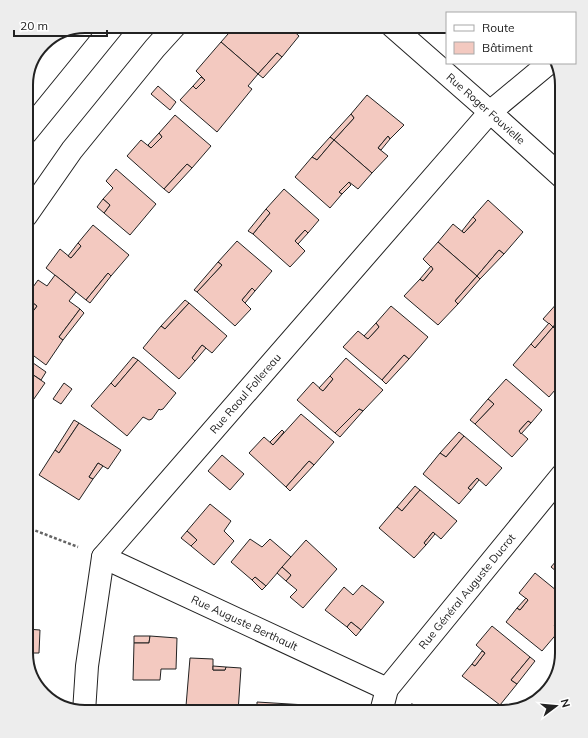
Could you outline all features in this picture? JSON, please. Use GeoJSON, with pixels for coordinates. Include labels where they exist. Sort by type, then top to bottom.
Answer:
{"type":"FeatureCollection","features":[{"type":"Feature","properties":{"kind":"street"},"geometry":{"type":"LineString","coordinates":[[33,124],[107,33]]}},
{"type":"Feature","properties":{"kind":"street"},"geometry":{"type":"LineString","coordinates":[[33,206],[72,150],[169,33]]}},
{"type":"Feature","properties":{"kind":"street","name":"Rue Roger Fouvielle"},"geometry":{"type":"LineString","coordinates":[[400,33],[555,171]]}},
{"type":"Feature","properties":{"kind":"street","name":"Rue Raoul Follereau"},"geometry":{"type":"LineString","coordinates":[[103,557],[490,112],[548,64]]}},
{"type":"Feature","properties":{"kind":"street","name":"Rue Général Auguste Ducrot"},"geometry":{"type":"LineString","coordinates":[[383,705],[387,689],[555,484]]}},
{"type":"Feature","properties":{"kind":"street"},"geometry":{"type":"LineString","coordinates":[[84,705],[87,666],[103,557]]}},
{"type":"Feature","properties":{"kind":"street","name":"Rue Auguste Berthault"},"geometry":{"type":"LineString","coordinates":[[103,557],[387,689]]}},
{"type":"Feature","properties":{"kind":"path"},"geometry":{"type":"LineString","coordinates":[[33,529],[103,557]]}},
{"type":"Feature","properties":{"kind":"building"},"geometry":{"type":"Polygon","coordinates":[[[229,33],[296,33],[299,36],[282,57],[277,53],[258,74],[221,42],[229,33]]]}},
{"type":"Feature","properties":{"kind":"building"},"geometry":{"type":"Polygon","coordinates":[[[221,42],[258,74],[248,86],[252,89],[217,132],[180,100],[193,86],[196,89],[205,80],[196,71],[221,42]]]}},
{"type":"Feature","properties":{"kind":"building"},"geometry":{"type":"Polygon","coordinates":[[[277,53],[282,57],[263,78],[258,74],[277,53]]]}},
{"type":"Feature","properties":{"kind":"building"},"geometry":{"type":"Polygon","coordinates":[[[201,77],[205,80],[196,89],[193,86],[201,77]]]}},
{"type":"Feature","properties":{"kind":"building"},"geometry":{"type":"Polygon","coordinates":[[[158,86],[176,102],[170,110],[151,94],[158,86]]]}},
{"type":"Feature","properties":{"kind":"building"},"geometry":{"type":"Polygon","coordinates":[[[367,95],[404,125],[390,139],[388,136],[378,148],[388,156],[372,173],[334,140],[354,118],[351,114],[367,95]]]}},
{"type":"Feature","properties":{"kind":"building"},"geometry":{"type":"Polygon","coordinates":[[[351,114],[354,118],[334,140],[330,137],[351,114]]]}},
{"type":"Feature","properties":{"kind":"building"},"geometry":{"type":"Polygon","coordinates":[[[175,115],[211,146],[192,168],[187,164],[164,189],[127,156],[141,140],[151,148],[162,137],[159,133],[175,115]]]}},
{"type":"Feature","properties":{"kind":"building"},"geometry":{"type":"Polygon","coordinates":[[[159,133],[162,137],[151,148],[148,145],[159,133]]]}},
{"type":"Feature","properties":{"kind":"building"},"geometry":{"type":"Polygon","coordinates":[[[388,136],[390,139],[381,150],[378,148],[388,136]]]}},
{"type":"Feature","properties":{"kind":"building"},"geometry":{"type":"Polygon","coordinates":[[[330,137],[334,140],[317,160],[312,157],[330,137]]]}},
{"type":"Feature","properties":{"kind":"building"},"geometry":{"type":"Polygon","coordinates":[[[334,140],[372,173],[358,189],[349,182],[339,192],[342,194],[330,208],[295,177],[312,157],[317,160],[334,140]]]}},
{"type":"Feature","properties":{"kind":"building"},"geometry":{"type":"Polygon","coordinates":[[[187,164],[192,168],[169,193],[164,189],[187,164]]]}},
{"type":"Feature","properties":{"kind":"building"},"geometry":{"type":"Polygon","coordinates":[[[116,169],[156,204],[130,235],[104,213],[110,205],[103,199],[113,188],[106,181],[116,169]]]}},
{"type":"Feature","properties":{"kind":"building"},"geometry":{"type":"Polygon","coordinates":[[[349,182],[351,185],[342,194],[339,192],[349,182]]]}},
{"type":"Feature","properties":{"kind":"building"},"geometry":{"type":"Polygon","coordinates":[[[284,189],[319,220],[308,233],[305,230],[295,241],[305,251],[290,267],[253,234],[270,213],[266,209],[284,189]]]}},
{"type":"Feature","properties":{"kind":"building"},"geometry":{"type":"Polygon","coordinates":[[[103,199],[110,205],[104,213],[97,207],[103,199]]]}},
{"type":"Feature","properties":{"kind":"building"},"geometry":{"type":"Polygon","coordinates":[[[488,200],[523,232],[504,254],[499,250],[477,276],[438,242],[453,224],[464,233],[476,220],[473,217],[488,200]]]}},
{"type":"Feature","properties":{"kind":"building"},"geometry":{"type":"Polygon","coordinates":[[[266,209],[270,213],[253,234],[248,231],[266,209]]]}},
{"type":"Feature","properties":{"kind":"building"},"geometry":{"type":"Polygon","coordinates":[[[473,217],[476,220],[464,233],[462,231],[473,217]]]}},
{"type":"Feature","properties":{"kind":"building"},"geometry":{"type":"Polygon","coordinates":[[[93,225],[129,255],[111,276],[108,273],[86,300],[46,268],[60,249],[71,258],[81,246],[78,243],[93,225]]]}},
{"type":"Feature","properties":{"kind":"building"},"geometry":{"type":"Polygon","coordinates":[[[305,230],[308,233],[298,244],[295,241],[305,230]]]}},
{"type":"Feature","properties":{"kind":"building"},"geometry":{"type":"Polygon","coordinates":[[[237,241],[272,271],[255,291],[252,288],[242,300],[251,309],[235,326],[197,292],[222,265],[218,262],[237,241]]]}},
{"type":"Feature","properties":{"kind":"building"},"geometry":{"type":"Polygon","coordinates":[[[438,242],[477,276],[455,301],[458,304],[438,325],[404,296],[420,279],[423,281],[433,269],[423,259],[438,242]]]}},
{"type":"Feature","properties":{"kind":"building"},"geometry":{"type":"Polygon","coordinates":[[[78,243],[81,246],[71,258],[68,256],[78,243]]]}},
{"type":"Feature","properties":{"kind":"building"},"geometry":{"type":"Polygon","coordinates":[[[499,250],[504,254],[480,279],[477,276],[499,250]]]}},
{"type":"Feature","properties":{"kind":"building"},"geometry":{"type":"Polygon","coordinates":[[[218,262],[222,265],[197,292],[194,290],[218,262]]]}},
{"type":"Feature","properties":{"kind":"building"},"geometry":{"type":"Polygon","coordinates":[[[431,266],[433,269],[423,281],[420,279],[431,266]]]}},
{"type":"Feature","properties":{"kind":"building"},"geometry":{"type":"Polygon","coordinates":[[[108,273],[111,276],[90,303],[86,300],[108,273]]]}},
{"type":"Feature","properties":{"kind":"building"},"geometry":{"type":"Polygon","coordinates":[[[55,275],[76,292],[69,301],[80,309],[59,337],[63,340],[46,365],[33,355],[33,311],[37,306],[33,303],[33,287],[38,280],[47,286],[55,275]]]}},
{"type":"Feature","properties":{"kind":"building"},"geometry":{"type":"Polygon","coordinates":[[[477,276],[480,279],[458,304],[455,301],[477,276]]]}},
{"type":"Feature","properties":{"kind":"building"},"geometry":{"type":"Polygon","coordinates":[[[252,288],[255,291],[245,303],[242,300],[252,288]]]}},
{"type":"Feature","properties":{"kind":"building"},"geometry":{"type":"Polygon","coordinates":[[[185,300],[189,303],[165,329],[161,326],[185,300]]]}},
{"type":"Feature","properties":{"kind":"building"},"geometry":{"type":"Polygon","coordinates":[[[33,303],[37,306],[33,311],[33,303]]]}},
{"type":"Feature","properties":{"kind":"building"},"geometry":{"type":"Polygon","coordinates":[[[189,303],[227,336],[212,353],[202,345],[192,358],[195,361],[179,379],[143,348],[161,326],[165,329],[189,303]]]}},
{"type":"Feature","properties":{"kind":"building"},"geometry":{"type":"Polygon","coordinates":[[[391,306],[428,337],[409,359],[404,355],[382,380],[343,347],[358,331],[368,339],[379,327],[376,323],[391,306]]]}},
{"type":"Feature","properties":{"kind":"building"},"geometry":{"type":"Polygon","coordinates":[[[555,306],[555,325],[553,327],[543,319],[555,306]]]}},
{"type":"Feature","properties":{"kind":"building"},"geometry":{"type":"Polygon","coordinates":[[[80,309],[84,313],[63,340],[59,337],[80,309]]]}},
{"type":"Feature","properties":{"kind":"building"},"geometry":{"type":"Polygon","coordinates":[[[376,323],[379,327],[368,339],[364,336],[376,323]]]}},
{"type":"Feature","properties":{"kind":"building"},"geometry":{"type":"Polygon","coordinates":[[[549,323],[553,327],[535,348],[531,344],[549,323]]]}},
{"type":"Feature","properties":{"kind":"building"},"geometry":{"type":"Polygon","coordinates":[[[553,327],[555,329],[555,390],[549,397],[513,365],[531,344],[535,348],[553,327]]]}},
{"type":"Feature","properties":{"kind":"building"},"geometry":{"type":"Polygon","coordinates":[[[202,345],[206,348],[195,361],[192,358],[202,345]]]}},
{"type":"Feature","properties":{"kind":"building"},"geometry":{"type":"Polygon","coordinates":[[[404,355],[409,359],[386,384],[382,380],[404,355]]]}},
{"type":"Feature","properties":{"kind":"building"},"geometry":{"type":"Polygon","coordinates":[[[133,357],[138,360],[115,387],[111,383],[133,357]]]}},
{"type":"Feature","properties":{"kind":"building"},"geometry":{"type":"Polygon","coordinates":[[[346,358],[383,390],[363,411],[359,409],[335,433],[297,400],[313,382],[323,391],[333,379],[330,376],[346,358]]]}},
{"type":"Feature","properties":{"kind":"building"},"geometry":{"type":"Polygon","coordinates":[[[138,360],[176,393],[163,409],[159,409],[152,419],[149,420],[143,417],[127,436],[91,406],[111,383],[115,387],[138,360]]]}},
{"type":"Feature","properties":{"kind":"building"},"geometry":{"type":"Polygon","coordinates":[[[33,363],[46,372],[41,380],[33,375],[33,363]]]}},
{"type":"Feature","properties":{"kind":"building"},"geometry":{"type":"Polygon","coordinates":[[[33,375],[45,383],[33,400],[33,375]]]}},
{"type":"Feature","properties":{"kind":"building"},"geometry":{"type":"Polygon","coordinates":[[[330,376],[333,379],[323,391],[319,388],[330,376]]]}},
{"type":"Feature","properties":{"kind":"building"},"geometry":{"type":"Polygon","coordinates":[[[506,379],[542,410],[531,423],[528,421],[519,431],[528,439],[512,457],[475,424],[494,404],[488,399],[506,379]]]}},
{"type":"Feature","properties":{"kind":"building"},"geometry":{"type":"Polygon","coordinates":[[[64,383],[72,389],[61,404],[53,399],[64,383]]]}},
{"type":"Feature","properties":{"kind":"building"},"geometry":{"type":"Polygon","coordinates":[[[488,399],[494,404],[475,424],[470,420],[488,399]]]}},
{"type":"Feature","properties":{"kind":"building"},"geometry":{"type":"Polygon","coordinates":[[[359,409],[363,411],[340,437],[335,433],[359,409]]]}},
{"type":"Feature","properties":{"kind":"building"},"geometry":{"type":"Polygon","coordinates":[[[301,414],[334,442],[314,465],[309,461],[286,487],[249,453],[264,437],[273,445],[301,414]]]}},
{"type":"Feature","properties":{"kind":"building"},"geometry":{"type":"Polygon","coordinates":[[[74,420],[79,423],[59,453],[55,450],[74,420]]]}},
{"type":"Feature","properties":{"kind":"building"},"geometry":{"type":"Polygon","coordinates":[[[528,421],[531,423],[521,434],[519,431],[528,421]]]}},
{"type":"Feature","properties":{"kind":"building"},"geometry":{"type":"Polygon","coordinates":[[[79,423],[121,450],[108,469],[98,463],[89,477],[93,479],[79,500],[39,475],[55,450],[59,453],[79,423]]]}},
{"type":"Feature","properties":{"kind":"building"},"geometry":{"type":"Polygon","coordinates":[[[282,430],[284,432],[273,445],[270,442],[282,430]]]}},
{"type":"Feature","properties":{"kind":"building"},"geometry":{"type":"Polygon","coordinates":[[[459,432],[464,436],[446,457],[440,453],[459,432]]]}},
{"type":"Feature","properties":{"kind":"building"},"geometry":{"type":"Polygon","coordinates":[[[464,436],[502,468],[486,486],[477,478],[468,488],[471,490],[459,504],[423,474],[440,453],[446,457],[464,436]]]}},
{"type":"Feature","properties":{"kind":"building"},"geometry":{"type":"Polygon","coordinates":[[[222,455],[244,474],[230,490],[208,471],[222,455]]]}},
{"type":"Feature","properties":{"kind":"building"},"geometry":{"type":"Polygon","coordinates":[[[309,461],[314,465],[290,491],[286,487],[309,461]]]}},
{"type":"Feature","properties":{"kind":"building"},"geometry":{"type":"Polygon","coordinates":[[[98,463],[103,466],[93,479],[89,477],[98,463]]]}},
{"type":"Feature","properties":{"kind":"building"},"geometry":{"type":"Polygon","coordinates":[[[477,478],[479,480],[471,490],[468,488],[477,478]]]}},
{"type":"Feature","properties":{"kind":"building"},"geometry":{"type":"Polygon","coordinates":[[[415,486],[420,490],[402,511],[397,507],[415,486]]]}},
{"type":"Feature","properties":{"kind":"building"},"geometry":{"type":"Polygon","coordinates":[[[420,490],[457,521],[441,539],[433,532],[424,543],[426,545],[414,558],[379,528],[397,507],[402,511],[420,490]]]}},
{"type":"Feature","properties":{"kind":"building"},"geometry":{"type":"Polygon","coordinates":[[[210,504],[231,521],[224,531],[234,541],[214,565],[191,546],[197,540],[187,531],[210,504]]]}},
{"type":"Feature","properties":{"kind":"building"},"geometry":{"type":"Polygon","coordinates":[[[187,531],[197,540],[191,546],[181,538],[187,531]]]}},
{"type":"Feature","properties":{"kind":"building"},"geometry":{"type":"Polygon","coordinates":[[[433,532],[435,534],[426,545],[424,543],[433,532]]]}},
{"type":"Feature","properties":{"kind":"building"},"geometry":{"type":"Polygon","coordinates":[[[250,539],[262,547],[270,539],[291,557],[266,586],[255,577],[252,580],[231,562],[250,539]]]}},
{"type":"Feature","properties":{"kind":"building"},"geometry":{"type":"Polygon","coordinates":[[[306,540],[337,569],[303,608],[290,597],[297,590],[286,581],[291,575],[282,567],[306,540]]]}},
{"type":"Feature","properties":{"kind":"building"},"geometry":{"type":"Polygon","coordinates":[[[555,562],[555,570],[551,567],[555,562]]]}},
{"type":"Feature","properties":{"kind":"building"},"geometry":{"type":"Polygon","coordinates":[[[282,567],[291,575],[286,581],[277,573],[282,567]]]}},
{"type":"Feature","properties":{"kind":"building"},"geometry":{"type":"Polygon","coordinates":[[[535,573],[555,589],[555,636],[542,651],[506,622],[517,608],[520,610],[528,600],[519,593],[535,573]]]}},
{"type":"Feature","properties":{"kind":"building"},"geometry":{"type":"Polygon","coordinates":[[[255,577],[266,586],[262,590],[252,580],[255,577]]]}},
{"type":"Feature","properties":{"kind":"building"},"geometry":{"type":"Polygon","coordinates":[[[362,585],[384,602],[361,630],[351,622],[347,627],[325,610],[344,587],[353,595],[362,585]]]}},
{"type":"Feature","properties":{"kind":"building"},"geometry":{"type":"Polygon","coordinates":[[[526,598],[528,600],[520,610],[517,608],[526,598]]]}},
{"type":"Feature","properties":{"kind":"building"},"geometry":{"type":"Polygon","coordinates":[[[351,622],[361,630],[356,636],[347,627],[351,622]]]}},
{"type":"Feature","properties":{"kind":"building"},"geometry":{"type":"Polygon","coordinates":[[[492,626],[530,657],[511,680],[517,684],[500,705],[462,676],[472,664],[475,666],[485,653],[476,645],[492,626]]]}},
{"type":"Feature","properties":{"kind":"building"},"geometry":{"type":"Polygon","coordinates":[[[33,629],[40,630],[39,653],[33,653],[33,629]]]}},
{"type":"Feature","properties":{"kind":"building"},"geometry":{"type":"Polygon","coordinates":[[[134,636],[150,636],[149,643],[134,643],[134,636]]]}},
{"type":"Feature","properties":{"kind":"building"},"geometry":{"type":"Polygon","coordinates":[[[150,636],[177,638],[176,669],[161,669],[160,680],[133,680],[134,643],[149,643],[150,636]]]}},
{"type":"Feature","properties":{"kind":"building"},"geometry":{"type":"Polygon","coordinates":[[[482,651],[485,653],[475,666],[472,664],[482,651]]]}},
{"type":"Feature","properties":{"kind":"building"},"geometry":{"type":"Polygon","coordinates":[[[530,657],[535,661],[517,684],[511,680],[530,657]]]}},
{"type":"Feature","properties":{"kind":"building"},"geometry":{"type":"Polygon","coordinates":[[[190,658],[213,659],[213,670],[225,670],[226,667],[241,668],[238,705],[186,705],[190,658]]]}},
{"type":"Feature","properties":{"kind":"building"},"geometry":{"type":"Polygon","coordinates":[[[213,666],[226,667],[225,670],[213,670],[213,666]]]}},
{"type":"Feature","properties":{"kind":"building"},"geometry":{"type":"Polygon","coordinates":[[[257,702],[306,705],[257,705],[257,702]]]}}]}
